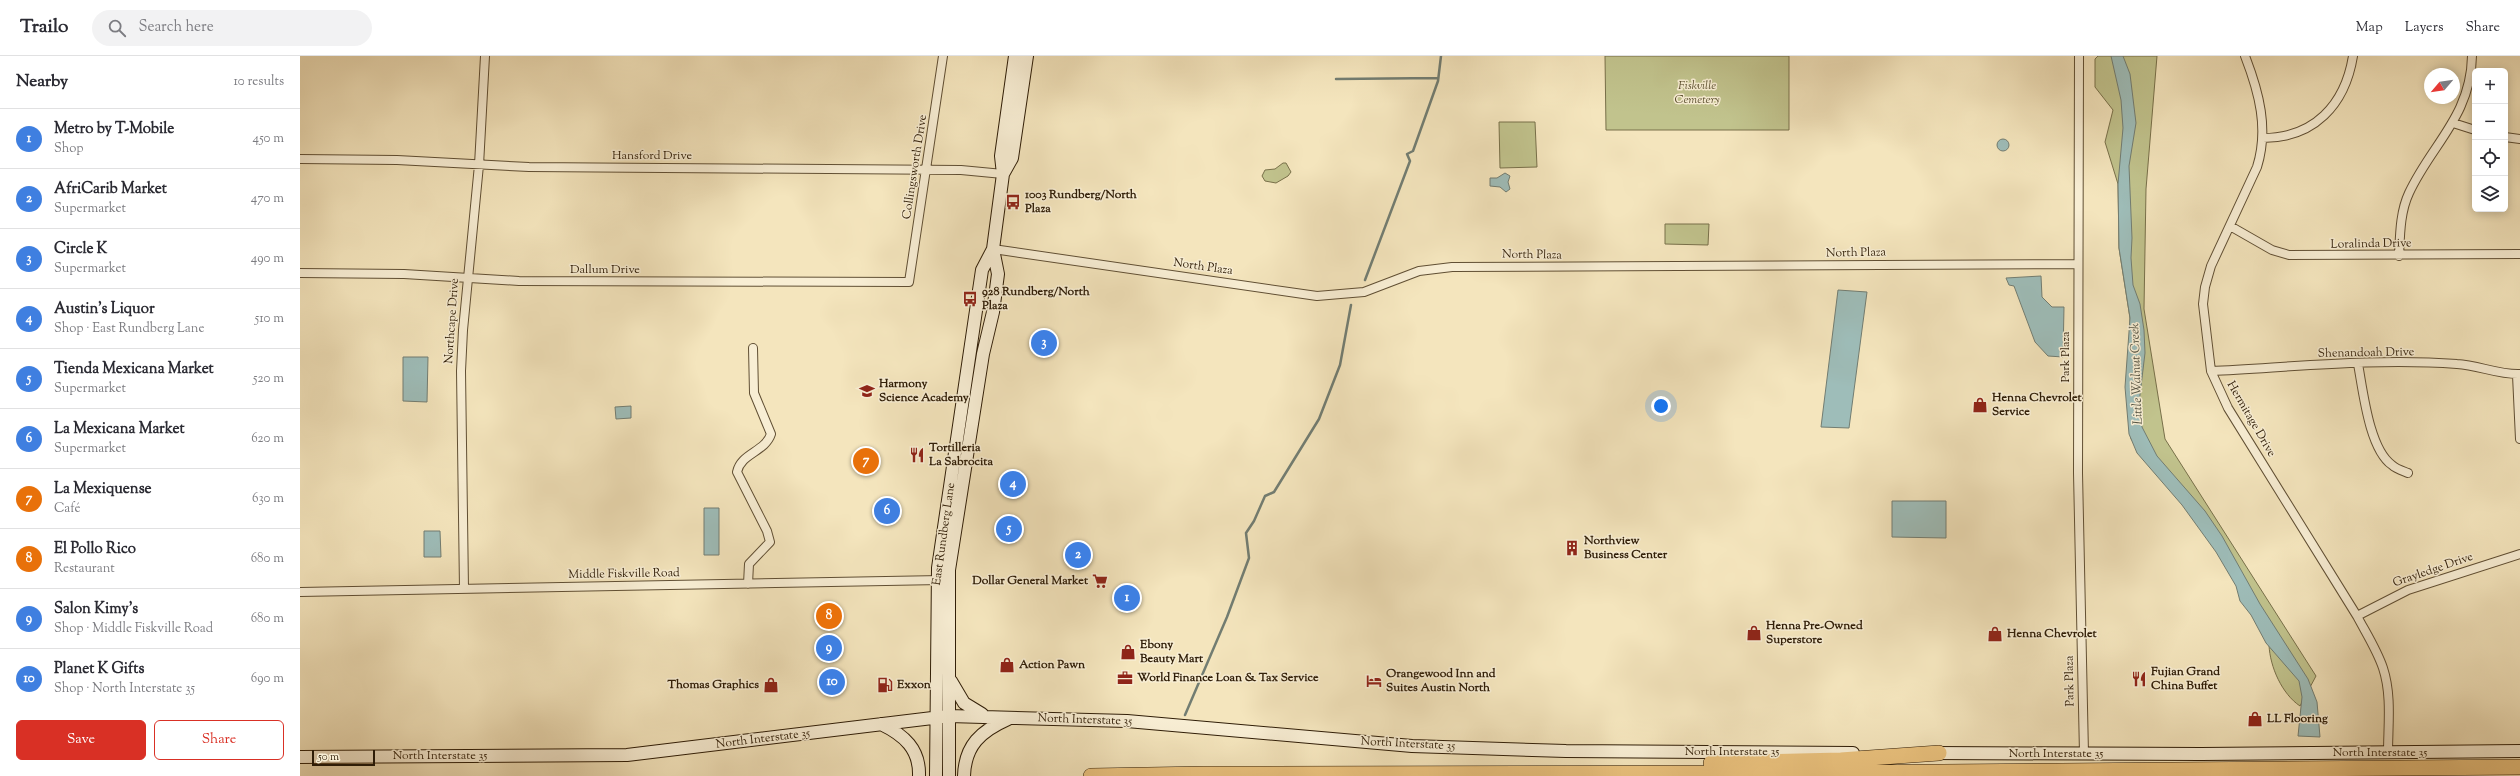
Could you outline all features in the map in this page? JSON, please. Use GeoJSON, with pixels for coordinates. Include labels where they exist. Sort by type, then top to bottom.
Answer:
{"type":"FeatureCollection","features":[{"type":"Feature","properties":{"kind":"highway"},"geometry":{"type":"LineString","coordinates":[[1569,772],[1620,765],[1841,760],[1939,753]]}},
{"type":"Feature","properties":{"kind":"highway"},"geometry":{"type":"LineString","coordinates":[[1091,776],[1569,772],[1819,773],[2520,767]]}},
{"type":"Feature","properties":{"kind":"main road","name":"East Rundberg Lane"},"geometry":{"type":"LineString","coordinates":[[936,776],[936,716],[943,580],[993,312],[998,274],[993,249],[1003,174],[1001,156],[1015,56]]}},
{"type":"Feature","properties":{"kind":"main road","name":"East Rundberg Lane"},"geometry":{"type":"LineString","coordinates":[[1003,174],[1012,158],[1027,56]]}},
{"type":"Feature","properties":{"kind":"main road","name":"East Rundberg Lane"},"geometry":{"type":"LineString","coordinates":[[943,580],[950,678],[949,776]]}},
{"type":"Feature","properties":{"kind":"main road"},"geometry":{"type":"LineString","coordinates":[[950,678],[964,703],[975,712],[987,716]]}},
{"type":"Feature","properties":{"kind":"main road","name":"North Interstate 35"},"geometry":{"type":"LineString","coordinates":[[300,757],[627,755],[936,716],[987,716],[1127,721],[1412,746],[1566,751],[2084,754],[2520,751]]}},
{"type":"Feature","properties":{"kind":"main road"},"geometry":{"type":"LineString","coordinates":[[964,776],[965,763],[975,739],[992,726],[1011,718]]}},
{"type":"Feature","properties":{"kind":"main road"},"geometry":{"type":"LineString","coordinates":[[881,724],[898,732],[914,749],[919,776]]}},
{"type":"Feature","properties":{"kind":"street","name":"Northcape Drive"},"geometry":{"type":"LineString","coordinates":[[464,589],[461,371],[467,278],[479,165],[485,56]]}},
{"type":"Feature","properties":{"kind":"street","name":"Collingsworth Drive"},"geometry":{"type":"LineString","coordinates":[[910,282],[943,56]]}},
{"type":"Feature","properties":{"kind":"street","name":"Park Plaza"},"geometry":{"type":"LineString","coordinates":[[2079,56],[2078,473],[2084,754]]}},
{"type":"Feature","properties":{"kind":"street","name":"Hermitage Drive"},"geometry":{"type":"LineString","coordinates":[[2245,56],[2259,98],[2263,138],[2257,166],[2211,266],[2205,287],[2203,304],[2211,371],[2228,408],[2357,616],[2383,669],[2388,694],[2388,753]]}},
{"type":"Feature","properties":{"kind":"street"},"geometry":{"type":"LineString","coordinates":[[2263,138],[2279,138],[2295,133],[2324,117],[2336,103],[2347,85],[2353,56]]}},
{"type":"Feature","properties":{"kind":"street"},"geometry":{"type":"LineString","coordinates":[[2399,256],[2403,211],[2409,193],[2453,123],[2468,82],[2472,56]]}},
{"type":"Feature","properties":{"kind":"street"},"geometry":{"type":"LineString","coordinates":[[2453,123],[2472,129]]}},
{"type":"Feature","properties":{"kind":"street"},"geometry":{"type":"LineString","coordinates":[[2508,137],[2520,139]]}},
{"type":"Feature","properties":{"kind":"street","name":"Hansford Drive"},"geometry":{"type":"LineString","coordinates":[[300,159],[397,160],[529,167],[961,170],[1003,174]]}},
{"type":"Feature","properties":{"kind":"street","name":"Loralinda Drive"},"geometry":{"type":"LineString","coordinates":[[2230,226],[2272,250],[2289,255],[2399,256],[2520,254]]}},
{"type":"Feature","properties":{"kind":"street","name":"North Plaza"},"geometry":{"type":"LineString","coordinates":[[993,249],[1317,296],[1364,292],[1419,271],[1452,267],[2078,264]]}},
{"type":"Feature","properties":{"kind":"street","name":"Dallum Drive"},"geometry":{"type":"LineString","coordinates":[[300,273],[404,274],[519,281],[910,282]]}},
{"type":"Feature","properties":{"kind":"street"},"geometry":{"type":"LineString","coordinates":[[748,584],[749,564],[770,542],[768,531],[737,472],[738,464],[764,444],[771,434],[754,393],[753,348]]}},
{"type":"Feature","properties":{"kind":"street"},"geometry":{"type":"LineString","coordinates":[[2358,364],[2370,420],[2378,446],[2391,465],[2408,473]]}},
{"type":"Feature","properties":{"kind":"street","name":"Shenandoah Drive"},"geometry":{"type":"LineString","coordinates":[[2211,371],[2358,364],[2458,364],[2518,374]]}},
{"type":"Feature","properties":{"kind":"street"},"geometry":{"type":"LineString","coordinates":[[2518,374],[2520,439]]}},
{"type":"Feature","properties":{"kind":"street","name":"Grayledge Drive"},"geometry":{"type":"LineString","coordinates":[[2357,616],[2408,590],[2520,554]]}},
{"type":"Feature","properties":{"kind":"street","name":"Middle Fiskville Road"},"geometry":{"type":"LineString","coordinates":[[300,592],[943,580]]}},
{"type":"Feature","properties":{"kind":"green space","name":"Fiskville Cemetery"},"geometry":{"type":"Polygon","coordinates":[[[1605,56],[1789,56],[1789,130],[1606,130],[1605,56]]]}},
{"type":"Feature","properties":{"kind":"green space"},"geometry":{"type":"Polygon","coordinates":[[[2098,56],[2157,56],[2146,189],[2144,309],[2165,439],[2316,676],[2300,706],[2288,694],[2278,679],[2272,662],[2269,645],[2230,571],[2188,508],[2131,439],[2130,318],[2119,248],[2118,184],[2105,142],[2113,110],[2095,87],[2095,59],[2098,56]]]}},
{"type":"Feature","properties":{"kind":"green space"},"geometry":{"type":"Polygon","coordinates":[[[1499,122],[1535,122],[1537,167],[1500,168],[1499,122]]]}},
{"type":"Feature","properties":{"kind":"green space"},"geometry":{"type":"Polygon","coordinates":[[[1283,163],[1286,163],[1291,172],[1288,176],[1276,183],[1265,181],[1262,176],[1265,170],[1275,169],[1283,163]]]}},
{"type":"Feature","properties":{"kind":"green space"},"geometry":{"type":"Polygon","coordinates":[[[1665,224],[1709,224],[1708,245],[1665,244],[1665,224]]]}},
{"type":"Feature","properties":{"kind":"water","name":"Little Walnut Creek"},"geometry":{"type":"Polygon","coordinates":[[[2111,56],[2123,56],[2130,74],[2136,123],[2129,166],[2133,285],[2140,304],[2144,330],[2145,353],[2139,403],[2142,427],[2157,456],[2205,511],[2222,536],[2260,604],[2308,679],[2317,702],[2320,737],[2298,736],[2302,697],[2299,681],[2266,643],[2251,615],[2240,601],[2236,586],[2216,552],[2182,505],[2137,453],[2129,434],[2125,387],[2130,318],[2119,248],[2118,184],[2123,128],[2121,100],[2111,56]]]}},
{"type":"Feature","properties":{"kind":"water"},"geometry":{"type":"Polygon","coordinates":[[[2001,139],[2005,139],[2009,145],[2005,151],[2001,151],[1997,147],[1997,143],[2001,139]]]}},
{"type":"Feature","properties":{"kind":"water"},"geometry":{"type":"Polygon","coordinates":[[[1505,173],[1510,176],[1508,182],[1510,189],[1506,192],[1500,187],[1490,186],[1490,178],[1497,178],[1505,173]]]}},
{"type":"Feature","properties":{"kind":"water"},"geometry":{"type":"Polygon","coordinates":[[[2041,276],[2042,297],[2052,307],[2064,307],[2063,357],[2048,356],[2035,342],[2014,286],[2009,285],[2006,278],[2041,276]]]}},
{"type":"Feature","properties":{"kind":"water"},"geometry":{"type":"Polygon","coordinates":[[[1838,290],[1867,292],[1849,428],[1821,427],[1838,290]]]}},
{"type":"Feature","properties":{"kind":"water"},"geometry":{"type":"Polygon","coordinates":[[[403,357],[428,357],[427,402],[403,401],[403,357]]]}},
{"type":"Feature","properties":{"kind":"water"},"geometry":{"type":"Polygon","coordinates":[[[631,406],[631,418],[616,419],[615,407],[631,406]]]}},
{"type":"Feature","properties":{"kind":"water"},"geometry":{"type":"Polygon","coordinates":[[[1892,501],[1946,501],[1946,538],[1892,537],[1892,501]]]}},
{"type":"Feature","properties":{"kind":"water"},"geometry":{"type":"Polygon","coordinates":[[[704,508],[719,508],[719,555],[704,555],[704,508]]]}},
{"type":"Feature","properties":{"kind":"water"},"geometry":{"type":"Polygon","coordinates":[[[424,531],[440,531],[441,557],[424,557],[424,531]]]}},
{"type":"Feature","properties":{"kind":"waterway"},"geometry":{"type":"LineString","coordinates":[[1365,280],[1410,161],[1407,154],[1413,151],[1438,81],[1441,56]]}},
{"type":"Feature","properties":{"kind":"waterway"},"geometry":{"type":"LineString","coordinates":[[1336,79],[1438,78]]}},
{"type":"Feature","properties":{"kind":"waterway"},"geometry":{"type":"LineString","coordinates":[[1185,715],[1227,617],[1249,558],[1246,533],[1254,521],[1265,496],[1274,492],[1319,419],[1340,365],[1351,305]]}},
{"type":"Feature","properties":{"kind":"place","name":"1003 Rundberg/North Plaza"},"geometry":{"type":"Point","coordinates":[1013,202]}},
{"type":"Feature","properties":{"kind":"place","name":"928 Rundberg/North Plaza"},"geometry":{"type":"Point","coordinates":[970,299]}},
{"type":"Feature","properties":{"kind":"place","name":"Circle K"},"geometry":{"type":"Point","coordinates":[1044,343]}},
{"type":"Feature","properties":{"kind":"place","name":"Harmony Science Academy"},"geometry":{"type":"Point","coordinates":[867,391]}},
{"type":"Feature","properties":{"kind":"place","name":"Henna Chevrolet Service"},"geometry":{"type":"Point","coordinates":[1980,405]}},
{"type":"Feature","properties":{"kind":"place","name":"Tortilleria La Sabrocita"},"geometry":{"type":"Point","coordinates":[917,455]}},
{"type":"Feature","properties":{"kind":"place","name":"La Mexiquense"},"geometry":{"type":"Point","coordinates":[866,461]}},
{"type":"Feature","properties":{"kind":"place","name":"Austin's Liquor"},"geometry":{"type":"Point","coordinates":[1013,484]}},
{"type":"Feature","properties":{"kind":"place","name":"La Mexicana Market"},"geometry":{"type":"Point","coordinates":[887,511]}},
{"type":"Feature","properties":{"kind":"place","name":"Tienda Mexicana Market"},"geometry":{"type":"Point","coordinates":[1009,529]}},
{"type":"Feature","properties":{"kind":"place","name":"Northview Business Center"},"geometry":{"type":"Point","coordinates":[1572,548]}},
{"type":"Feature","properties":{"kind":"place","name":"AfriCarib Market"},"geometry":{"type":"Point","coordinates":[1078,555]}},
{"type":"Feature","properties":{"kind":"place","name":"Dollar General Market"},"geometry":{"type":"Point","coordinates":[1100,581]}},
{"type":"Feature","properties":{"kind":"place","name":"Metro by T-Mobile"},"geometry":{"type":"Point","coordinates":[1127,598]}},
{"type":"Feature","properties":{"kind":"place","name":"El Pollo Rico"},"geometry":{"type":"Point","coordinates":[829,616]}},
{"type":"Feature","properties":{"kind":"place","name":"Henna Pre-Owned Superstore"},"geometry":{"type":"Point","coordinates":[1754,633]}},
{"type":"Feature","properties":{"kind":"place","name":"Henna Chevrolet"},"geometry":{"type":"Point","coordinates":[1995,634]}},
{"type":"Feature","properties":{"kind":"place","name":"Salon Kimy's"},"geometry":{"type":"Point","coordinates":[829,648]}},
{"type":"Feature","properties":{"kind":"place","name":"Ebony Beauty Mart"},"geometry":{"type":"Point","coordinates":[1128,652]}},
{"type":"Feature","properties":{"kind":"place","name":"Action Pawn"},"geometry":{"type":"Point","coordinates":[1007,665]}},
{"type":"Feature","properties":{"kind":"place","name":"World Finance Loan & Tax Service"},"geometry":{"type":"Point","coordinates":[1125,678]}},
{"type":"Feature","properties":{"kind":"place","name":"Fujian Grand China Buffet"},"geometry":{"type":"Point","coordinates":[2139,679]}},
{"type":"Feature","properties":{"kind":"place","name":"Orangewood Inn and Suites Austin North"},"geometry":{"type":"Point","coordinates":[1374,681]}},
{"type":"Feature","properties":{"kind":"place","name":"Planet K Gifts"},"geometry":{"type":"Point","coordinates":[832,682]}},
{"type":"Feature","properties":{"kind":"place","name":"Thomas Graphics"},"geometry":{"type":"Point","coordinates":[771,685]}},
{"type":"Feature","properties":{"kind":"place","name":"Exxon"},"geometry":{"type":"Point","coordinates":[885,685]}},
{"type":"Feature","properties":{"kind":"place","name":"LL Flooring"},"geometry":{"type":"Point","coordinates":[2255,719]}}]}
